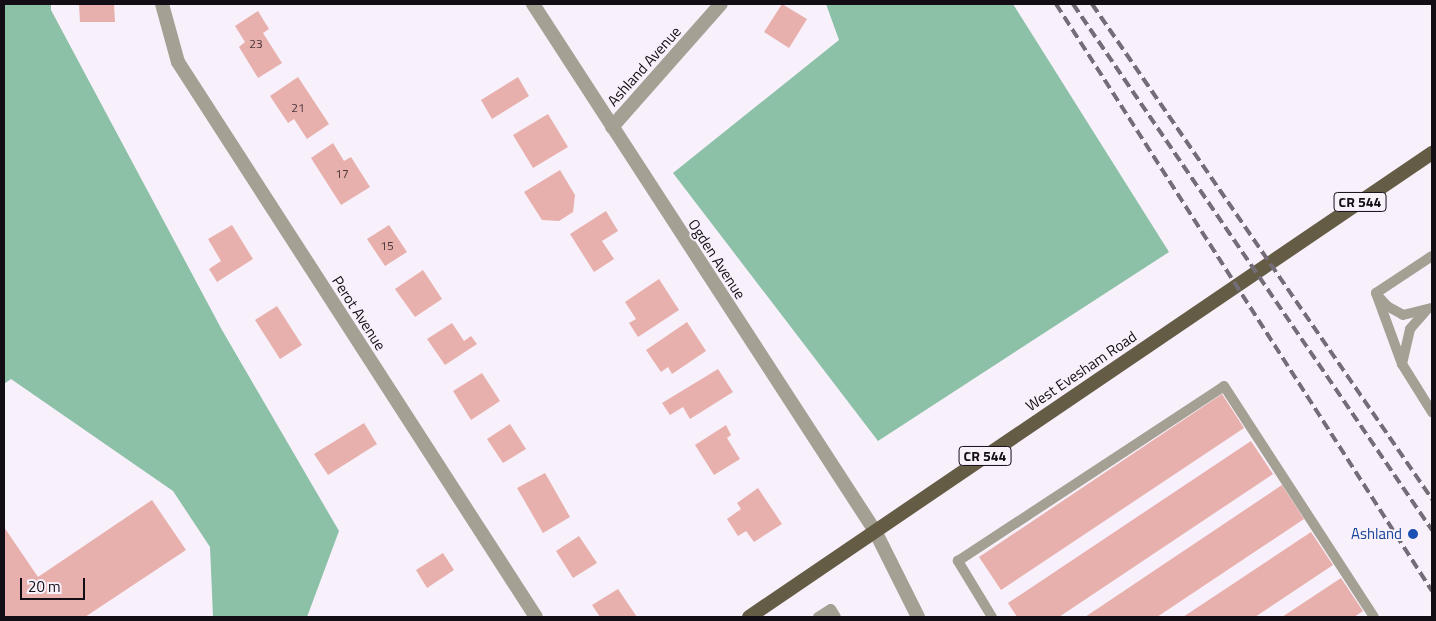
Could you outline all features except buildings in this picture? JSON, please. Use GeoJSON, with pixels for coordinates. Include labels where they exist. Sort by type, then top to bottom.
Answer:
{"type":"FeatureCollection","features":[{"type":"Feature","properties":{"kind":"main road","name":"West Evesham Road"},"geometry":{"type":"LineString","coordinates":[[748,617],[1432,153]]}},
{"type":"Feature","properties":{"kind":"street","name":"Perot Avenue"},"geometry":{"type":"LineString","coordinates":[[162,4],[178,62],[536,617]]}},
{"type":"Feature","properties":{"kind":"street","name":"Ogden Avenue"},"geometry":{"type":"LineString","coordinates":[[532,4],[875,531],[918,617]]}},
{"type":"Feature","properties":{"kind":"street","name":"Ashland Avenue"},"geometry":{"type":"LineString","coordinates":[[612,127],[721,4]]}},
{"type":"Feature","properties":{"kind":"lane"},"geometry":{"type":"LineString","coordinates":[[1376,293],[1432,256]]}},
{"type":"Feature","properties":{"kind":"lane"},"geometry":{"type":"LineString","coordinates":[[1376,293],[1387,306],[1403,315],[1429,310]]}},
{"type":"Feature","properties":{"kind":"lane"},"geometry":{"type":"LineString","coordinates":[[1376,293],[1402,364],[1432,412]]}},
{"type":"Feature","properties":{"kind":"lane"},"geometry":{"type":"LineString","coordinates":[[1402,364],[1410,329],[1429,310]]}},
{"type":"Feature","properties":{"kind":"lane"},"geometry":{"type":"LineString","coordinates":[[992,617],[958,561],[1224,386],[1374,617]]}},
{"type":"Feature","properties":{"kind":"lane"},"geometry":{"type":"LineString","coordinates":[[818,617],[831,609],[836,617]]}},
{"type":"Feature","properties":{"kind":"green space"},"geometry":{"type":"Polygon","coordinates":[[[4,4],[51,4],[51,10],[222,330],[339,531],[307,617],[213,617],[210,547],[173,491],[11,379],[4,384],[4,4]]]}},
{"type":"Feature","properties":{"kind":"green space"},"geometry":{"type":"Polygon","coordinates":[[[826,4],[1013,4],[1169,252],[878,441],[673,173],[839,40],[826,4]]]}},
{"type":"Feature","properties":{"kind":"railway"},"geometry":{"type":"LineString","coordinates":[[1056,4],[1432,591]]}},
{"type":"Feature","properties":{"kind":"railway"},"geometry":{"type":"LineString","coordinates":[[1073,4],[1432,530]]}},
{"type":"Feature","properties":{"kind":"railway"},"geometry":{"type":"LineString","coordinates":[[1092,4],[1432,499]]}},
{"type":"Feature","properties":{"kind":"place","name":"Ashland"},"geometry":{"type":"Point","coordinates":[1413,534]}}]}
